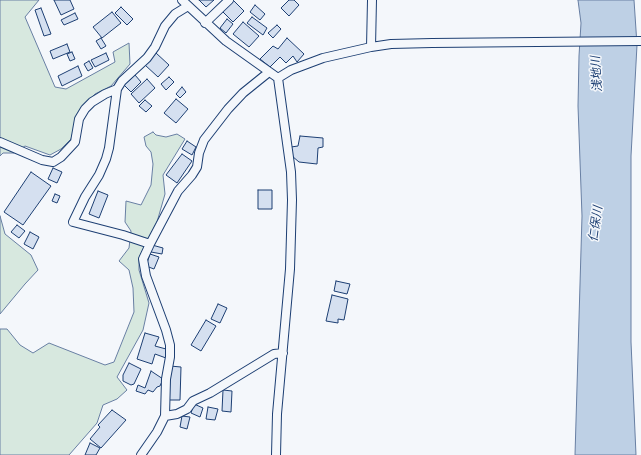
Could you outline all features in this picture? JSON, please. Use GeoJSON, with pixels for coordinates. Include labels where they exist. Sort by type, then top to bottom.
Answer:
{"type":"FeatureCollection","features":[{"type":"Feature","properties":{"kind":"street"},"geometry":{"type":"LineString","coordinates":[[205,22],[229,0]]}},
{"type":"Feature","properties":{"kind":"street"},"geometry":{"type":"LineString","coordinates":[[371,47],[372,0]]}},
{"type":"Feature","properties":{"kind":"street"},"geometry":{"type":"LineString","coordinates":[[0,142],[42,160],[53,162],[61,158],[75,142],[79,119],[84,109],[92,102],[116,89],[122,81],[147,58],[155,47],[165,26],[185,3],[226,41],[278,78],[291,172],[292,200],[290,269],[277,414],[276,455]]}},
{"type":"Feature","properties":{"kind":"street"},"geometry":{"type":"LineString","coordinates":[[278,78],[290,70],[323,58],[391,44],[641,42]]}},
{"type":"Feature","properties":{"kind":"street"},"geometry":{"type":"LineString","coordinates":[[141,455],[157,432],[165,416],[166,379],[170,357],[170,345],[166,330],[146,276],[144,260],[150,244],[178,191],[197,167],[199,153],[204,140],[228,109],[243,93],[269,72]]}},
{"type":"Feature","properties":{"kind":"street"},"geometry":{"type":"LineString","coordinates":[[116,89],[109,148],[106,160],[99,175],[84,197],[73,222],[123,235],[150,244]]}},
{"type":"Feature","properties":{"kind":"street"},"geometry":{"type":"LineString","coordinates":[[165,416],[177,414],[187,409],[193,401],[210,393],[274,354],[283,353]]}},
{"type":"Feature","properties":{"kind":"shaded area"},"geometry":{"type":"Polygon","coordinates":[[[0,0],[39,0],[25,17],[55,87],[66,89],[115,62],[113,52],[129,43],[130,64],[111,86],[95,94],[79,111],[71,139],[61,149],[50,155],[25,146],[14,153],[3,153],[0,156],[0,0]]]}},
{"type":"Feature","properties":{"kind":"shaded area"},"geometry":{"type":"Polygon","coordinates":[[[153,132],[156,135],[166,137],[177,134],[185,139],[163,175],[165,194],[157,222],[139,258],[139,270],[149,303],[143,330],[117,377],[127,390],[117,399],[103,405],[97,423],[69,455],[0,455],[0,329],[7,329],[20,345],[33,353],[49,343],[105,365],[114,362],[134,312],[133,288],[129,270],[119,261],[129,248],[131,231],[125,222],[126,201],[141,205],[151,185],[153,164],[151,152],[146,146],[144,137],[153,132]]]}},
{"type":"Feature","properties":{"kind":"shaded area"},"geometry":{"type":"Polygon","coordinates":[[[0,216],[5,234],[31,255],[38,270],[0,314],[0,216]]]}},
{"type":"Feature","properties":{"kind":"water"},"geometry":{"type":"Polygon","coordinates":[[[578,0],[634,0],[637,45],[631,156],[631,342],[636,455],[575,455],[582,216],[578,106],[581,23],[578,0]]]}},
{"type":"Feature","properties":{"kind":"building"},"geometry":{"type":"Polygon","coordinates":[[[54,0],[70,0],[74,9],[61,15],[54,0]]]}},
{"type":"Feature","properties":{"kind":"building"},"geometry":{"type":"Polygon","coordinates":[[[199,0],[214,0],[206,7],[199,0]]]}},
{"type":"Feature","properties":{"kind":"building"},"geometry":{"type":"Polygon","coordinates":[[[233,0],[244,11],[233,22],[222,11],[233,0]]]}},
{"type":"Feature","properties":{"kind":"building"},"geometry":{"type":"Polygon","coordinates":[[[289,0],[294,0],[299,5],[289,16],[281,8],[289,0]]]}},
{"type":"Feature","properties":{"kind":"building"},"geometry":{"type":"Polygon","coordinates":[[[255,5],[265,14],[260,20],[250,12],[255,5]]]}},
{"type":"Feature","properties":{"kind":"building"},"geometry":{"type":"Polygon","coordinates":[[[121,7],[133,19],[127,25],[115,13],[121,7]]]}},
{"type":"Feature","properties":{"kind":"building"},"geometry":{"type":"Polygon","coordinates":[[[41,8],[51,34],[44,36],[35,10],[41,8]]]}},
{"type":"Feature","properties":{"kind":"building"},"geometry":{"type":"Polygon","coordinates":[[[112,12],[121,23],[102,38],[93,27],[112,12]]]}},
{"type":"Feature","properties":{"kind":"building"},"geometry":{"type":"Polygon","coordinates":[[[75,13],[78,19],[64,25],[61,20],[75,13]]]}},
{"type":"Feature","properties":{"kind":"building"},"geometry":{"type":"Polygon","coordinates":[[[252,17],[267,28],[263,35],[247,23],[252,17]]]}},
{"type":"Feature","properties":{"kind":"building"},"geometry":{"type":"Polygon","coordinates":[[[227,19],[233,24],[226,33],[220,28],[227,19]]]}},
{"type":"Feature","properties":{"kind":"building"},"geometry":{"type":"Polygon","coordinates":[[[243,22],[259,36],[249,47],[233,34],[243,22]]]}},
{"type":"Feature","properties":{"kind":"building"},"geometry":{"type":"Polygon","coordinates":[[[277,25],[281,29],[273,38],[268,33],[277,25]]]}},
{"type":"Feature","properties":{"kind":"building"},"geometry":{"type":"Polygon","coordinates":[[[101,38],[106,46],[101,49],[96,41],[101,38]]]}},
{"type":"Feature","properties":{"kind":"building"},"geometry":{"type":"Polygon","coordinates":[[[287,38],[304,54],[297,62],[293,56],[286,63],[280,57],[270,67],[260,59],[273,46],[278,49],[287,38]]]}},
{"type":"Feature","properties":{"kind":"building"},"geometry":{"type":"Polygon","coordinates":[[[67,44],[70,52],[53,59],[50,51],[67,44]]]}},
{"type":"Feature","properties":{"kind":"building"},"geometry":{"type":"Polygon","coordinates":[[[72,52],[75,59],[70,61],[67,54],[72,52]]]}},
{"type":"Feature","properties":{"kind":"building"},"geometry":{"type":"Polygon","coordinates":[[[106,53],[109,60],[95,67],[91,60],[106,53]]]}},
{"type":"Feature","properties":{"kind":"building"},"geometry":{"type":"Polygon","coordinates":[[[156,53],[169,65],[158,77],[145,65],[156,53]]]}},
{"type":"Feature","properties":{"kind":"building"},"geometry":{"type":"Polygon","coordinates":[[[89,61],[93,68],[88,71],[84,64],[89,61]]]}},
{"type":"Feature","properties":{"kind":"building"},"geometry":{"type":"Polygon","coordinates":[[[78,66],[82,76],[62,86],[58,76],[78,66]]]}},
{"type":"Feature","properties":{"kind":"building"},"geometry":{"type":"Polygon","coordinates":[[[135,75],[141,82],[131,92],[124,85],[135,75]]]}},
{"type":"Feature","properties":{"kind":"building"},"geometry":{"type":"Polygon","coordinates":[[[169,77],[174,82],[166,90],[161,84],[169,77]]]}},
{"type":"Feature","properties":{"kind":"building"},"geometry":{"type":"Polygon","coordinates":[[[147,79],[155,88],[139,103],[131,94],[147,79]]]}},
{"type":"Feature","properties":{"kind":"building"},"geometry":{"type":"Polygon","coordinates":[[[182,87],[186,92],[180,98],[176,94],[182,87]]]}},
{"type":"Feature","properties":{"kind":"building"},"geometry":{"type":"Polygon","coordinates":[[[176,99],[188,109],[176,123],[164,113],[176,99]]]}},
{"type":"Feature","properties":{"kind":"building"},"geometry":{"type":"Polygon","coordinates":[[[145,100],[152,106],[146,112],[139,106],[145,100]]]}},
{"type":"Feature","properties":{"kind":"building"},"geometry":{"type":"Polygon","coordinates":[[[300,136],[323,138],[323,147],[318,148],[317,164],[299,162],[292,156],[291,147],[298,146],[300,136]]]}},
{"type":"Feature","properties":{"kind":"building"},"geometry":{"type":"Polygon","coordinates":[[[187,141],[196,147],[192,155],[182,149],[187,141]]]}},
{"type":"Feature","properties":{"kind":"building"},"geometry":{"type":"Polygon","coordinates":[[[182,154],[192,161],[177,183],[166,175],[182,154]]]}},
{"type":"Feature","properties":{"kind":"building"},"geometry":{"type":"Polygon","coordinates":[[[53,168],[62,172],[57,183],[48,179],[53,168]]]}},
{"type":"Feature","properties":{"kind":"building"},"geometry":{"type":"Polygon","coordinates":[[[31,172],[51,186],[23,225],[4,212],[31,172]]]}},
{"type":"Feature","properties":{"kind":"building"},"geometry":{"type":"Polygon","coordinates":[[[258,190],[272,190],[272,209],[258,209],[258,190]]]}},
{"type":"Feature","properties":{"kind":"building"},"geometry":{"type":"Polygon","coordinates":[[[98,191],[108,195],[99,218],[89,214],[98,191]]]}},
{"type":"Feature","properties":{"kind":"building"},"geometry":{"type":"Polygon","coordinates":[[[55,194],[60,196],[57,203],[52,201],[55,194]]]}},
{"type":"Feature","properties":{"kind":"building"},"geometry":{"type":"Polygon","coordinates":[[[17,225],[25,231],[19,238],[11,232],[17,225]]]}},
{"type":"Feature","properties":{"kind":"building"},"geometry":{"type":"Polygon","coordinates":[[[30,232],[39,237],[33,249],[24,244],[30,232]]]}},
{"type":"Feature","properties":{"kind":"building"},"geometry":{"type":"Polygon","coordinates":[[[152,245],[163,248],[162,254],[151,252],[152,245]]]}},
{"type":"Feature","properties":{"kind":"building"},"geometry":{"type":"Polygon","coordinates":[[[150,254],[159,257],[154,269],[146,266],[150,254]]]}},
{"type":"Feature","properties":{"kind":"building"},"geometry":{"type":"Polygon","coordinates":[[[336,281],[350,284],[347,294],[334,291],[336,281]]]}},
{"type":"Feature","properties":{"kind":"building"},"geometry":{"type":"Polygon","coordinates":[[[332,295],[348,299],[344,320],[338,319],[338,323],[326,321],[332,295]]]}},
{"type":"Feature","properties":{"kind":"building"},"geometry":{"type":"Polygon","coordinates":[[[218,304],[227,308],[220,323],[211,319],[218,304]]]}},
{"type":"Feature","properties":{"kind":"building"},"geometry":{"type":"Polygon","coordinates":[[[206,320],[216,326],[201,351],[191,345],[206,320]]]}},
{"type":"Feature","properties":{"kind":"building"},"geometry":{"type":"Polygon","coordinates":[[[145,333],[159,337],[155,346],[166,349],[166,358],[155,354],[152,364],[137,359],[145,333]]]}},
{"type":"Feature","properties":{"kind":"building"},"geometry":{"type":"Polygon","coordinates":[[[129,363],[141,369],[134,384],[131,385],[123,381],[123,375],[129,363]]]}},
{"type":"Feature","properties":{"kind":"building"},"geometry":{"type":"Polygon","coordinates":[[[170,366],[181,367],[180,400],[168,400],[170,366]]]}},
{"type":"Feature","properties":{"kind":"building"},"geometry":{"type":"Polygon","coordinates":[[[151,371],[163,379],[160,386],[153,392],[148,390],[145,394],[136,391],[138,385],[145,388],[151,371]]]}},
{"type":"Feature","properties":{"kind":"building"},"geometry":{"type":"Polygon","coordinates":[[[223,390],[232,391],[231,412],[222,411],[223,390]]]}},
{"type":"Feature","properties":{"kind":"building"},"geometry":{"type":"Polygon","coordinates":[[[194,404],[203,408],[200,417],[191,413],[194,404]]]}},
{"type":"Feature","properties":{"kind":"building"},"geometry":{"type":"Polygon","coordinates":[[[208,407],[218,409],[215,420],[206,419],[208,407]]]}},
{"type":"Feature","properties":{"kind":"building"},"geometry":{"type":"Polygon","coordinates":[[[112,410],[126,420],[101,448],[90,439],[100,427],[98,425],[112,410]]]}},
{"type":"Feature","properties":{"kind":"building"},"geometry":{"type":"Polygon","coordinates":[[[182,416],[190,417],[187,429],[180,427],[182,416]]]}},
{"type":"Feature","properties":{"kind":"building"},"geometry":{"type":"Polygon","coordinates":[[[90,443],[100,448],[96,455],[85,455],[90,443]]]}},
{"type":"Feature","properties":{"kind":"water label","name":"浅地川"},"geometry":{"type":"Point","coordinates":[597,74]}},
{"type":"Feature","properties":{"kind":"water label","name":"仁保川"},"geometry":{"type":"Point","coordinates":[596,224]}}]}
